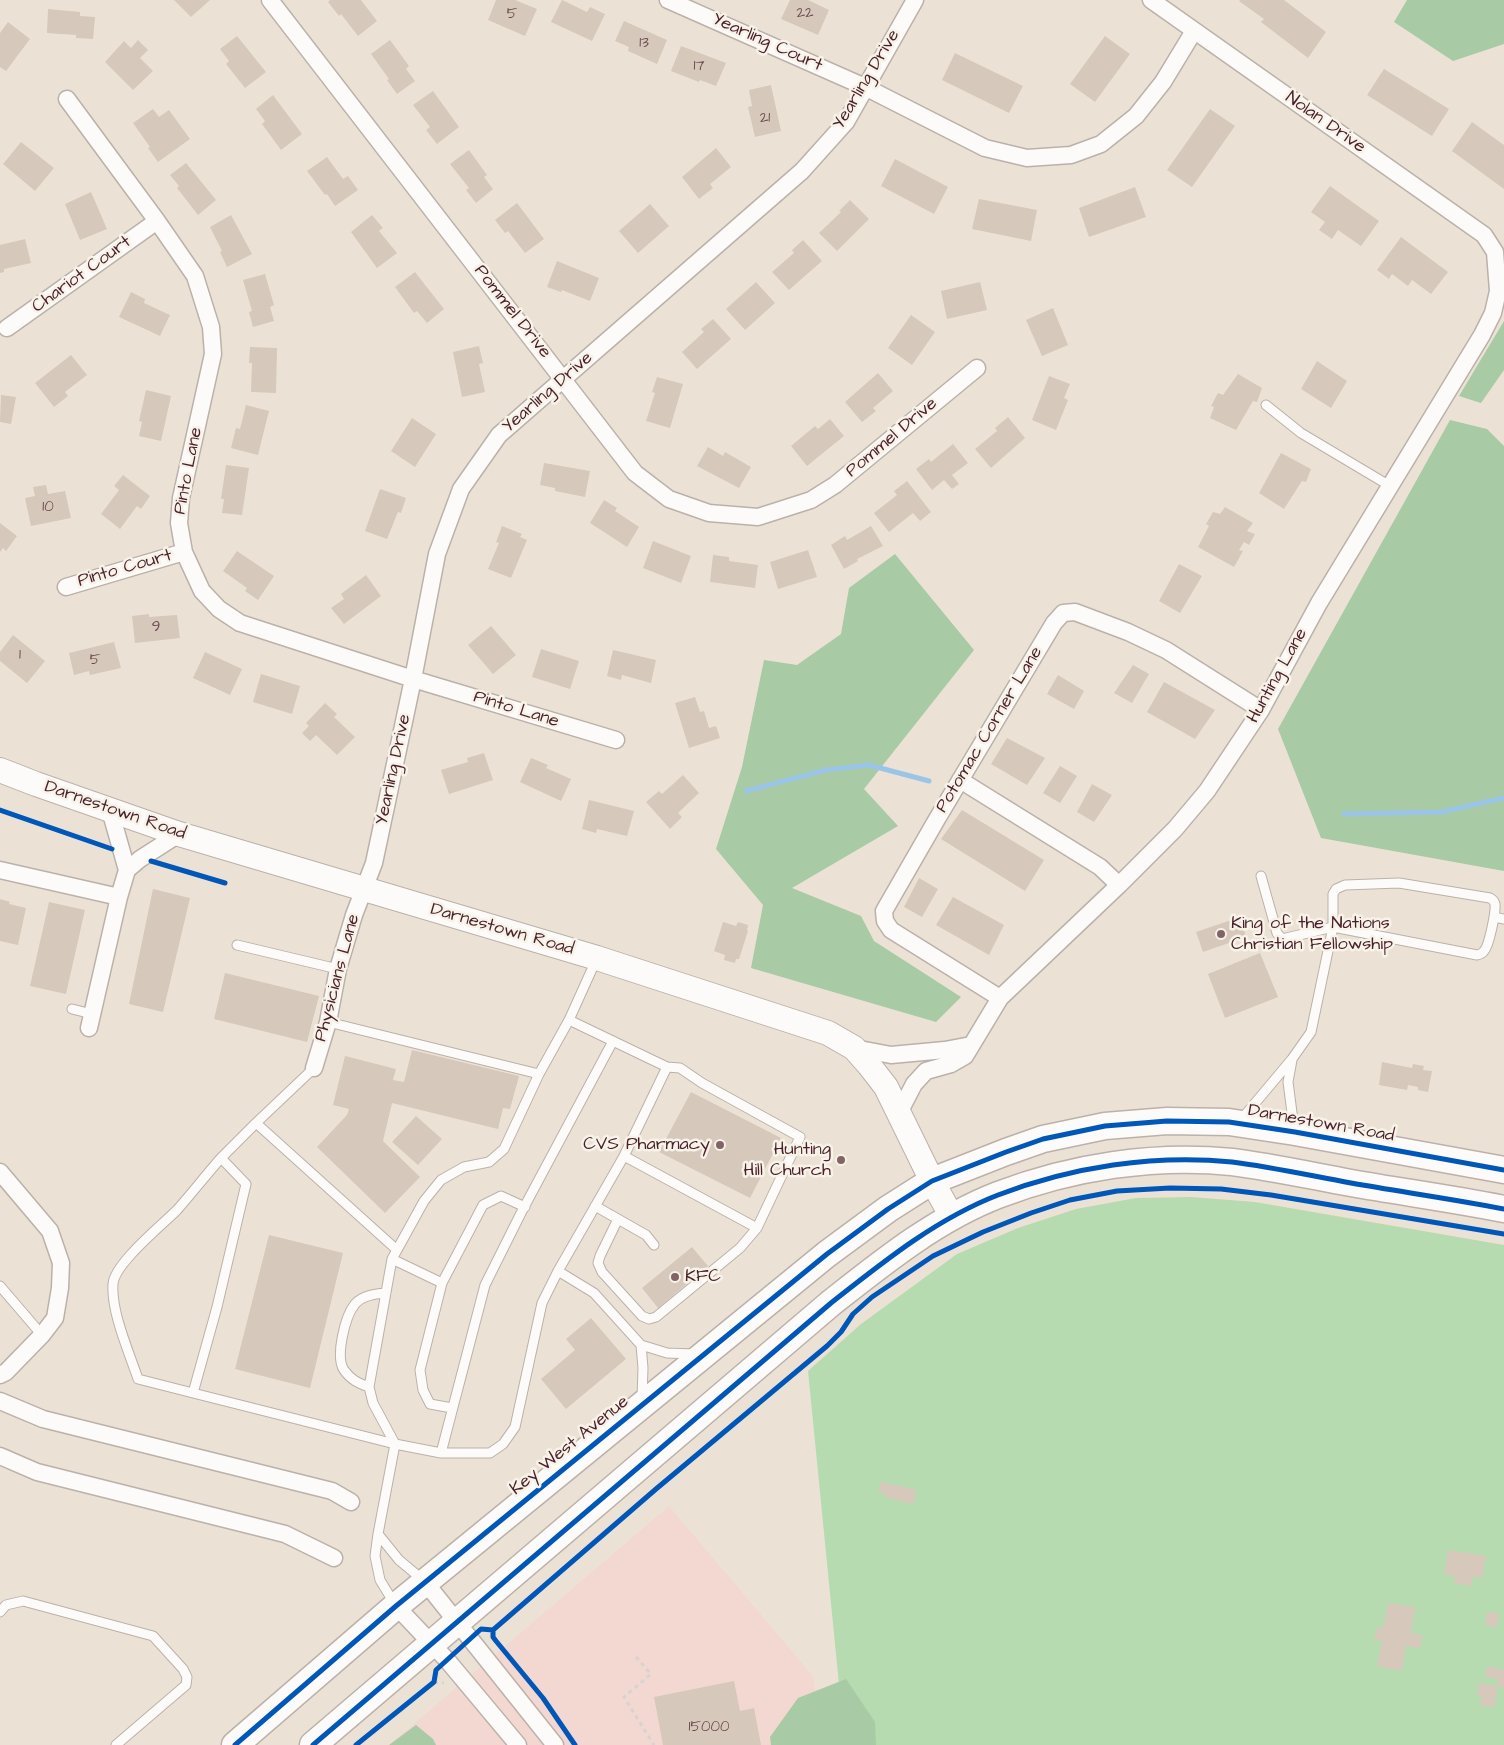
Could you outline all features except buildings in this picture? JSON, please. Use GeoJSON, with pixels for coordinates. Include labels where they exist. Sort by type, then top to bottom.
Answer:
{"type":"FeatureCollection","features":[{"type":"Feature","properties":{"kind":"main road","name":"Darnestown Road"},"geometry":{"type":"LineString","coordinates":[[0,770],[179,834],[597,958],[828,1033],[854,1048],[886,1086],[932,1181],[952,1217]]}},
{"type":"Feature","properties":{"kind":"main road","name":"Darnestown Road"},"geometry":{"type":"LineString","coordinates":[[932,1181],[1044,1139],[1105,1126],[1167,1121],[1238,1124],[1295,1132],[1504,1170]]}},
{"type":"Feature","properties":{"kind":"main road"},"geometry":{"type":"LineString","coordinates":[[313,1745],[439,1652],[457,1622],[831,1303],[908,1245],[952,1217],[997,1195],[1052,1177],[1112,1165],[1172,1160],[1232,1162],[1503,1205]]}},
{"type":"Feature","properties":{"kind":"main road","name":"Key West Avenue"},"geometry":{"type":"LineString","coordinates":[[235,1745],[425,1582],[854,1233],[932,1181]]}},
{"type":"Feature","properties":{"kind":"street","name":"Pommel Drive"},"geometry":{"type":"LineString","coordinates":[[270,0],[635,473],[669,499],[709,514],[758,517],[811,500],[835,485],[977,368]]}},
{"type":"Feature","properties":{"kind":"street","name":"Yearling Court"},"geometry":{"type":"LineString","coordinates":[[668,0],[865,87],[984,148],[1027,158],[1071,155],[1101,144],[1136,116],[1163,82],[1194,31]]}},
{"type":"Feature","properties":{"kind":"street","name":"Yearling Drive"},"geometry":{"type":"LineString","coordinates":[[364,889],[374,863],[437,554],[461,489],[499,435],[802,171],[846,122],[915,0]]}},
{"type":"Feature","properties":{"kind":"street","name":"Nolan Drive"},"geometry":{"type":"LineString","coordinates":[[1150,0],[1484,235],[1495,252]]}},
{"type":"Feature","properties":{"kind":"street","name":"Pinto Lane"},"geometry":{"type":"LineString","coordinates":[[67,99],[195,276],[211,327],[213,354],[181,498],[179,524],[184,552],[202,591],[219,609],[240,623],[413,679],[616,740]]}},
{"type":"Feature","properties":{"kind":"street","name":"Chariot Court"},"geometry":{"type":"LineString","coordinates":[[7,328],[157,221]]}},
{"type":"Feature","properties":{"kind":"street","name":"Hunting Lane"},"geometry":{"type":"LineString","coordinates":[[900,1113],[914,1084],[926,1071],[951,1064],[965,1056],[1000,998],[1120,885],[1175,829],[1207,791],[1260,710],[1319,603],[1482,335],[1493,313],[1498,291],[1495,252]]}},
{"type":"Feature","properties":{"kind":"street","name":"Pinto Court"},"geometry":{"type":"LineString","coordinates":[[66,587],[184,552]]}},
{"type":"Feature","properties":{"kind":"street","name":"Potomac Corner Lane"},"geometry":{"type":"LineString","coordinates":[[1000,998],[891,930],[885,922],[884,911],[1054,623],[1063,613],[1076,612],[1128,632],[1166,650],[1260,710]]}},
{"type":"Feature","properties":{"kind":"street"},"geometry":{"type":"LineString","coordinates":[[960,780],[1100,867],[1120,885]]}},
{"type":"Feature","properties":{"kind":"street"},"geometry":{"type":"LineString","coordinates":[[91,1021],[126,870],[110,810]]}},
{"type":"Feature","properties":{"kind":"street"},"geometry":{"type":"LineString","coordinates":[[126,870],[179,834]]}},
{"type":"Feature","properties":{"kind":"street"},"geometry":{"type":"LineString","coordinates":[[0,870],[119,896]]}},
{"type":"Feature","properties":{"kind":"street","name":"Physicians Lane"},"geometry":{"type":"LineString","coordinates":[[314,1068],[328,1022],[338,969],[364,889]]}},
{"type":"Feature","properties":{"kind":"street"},"geometry":{"type":"LineString","coordinates":[[854,1048],[892,1055],[945,1050],[971,1045]]}},
{"type":"Feature","properties":{"kind":"street"},"geometry":{"type":"LineString","coordinates":[[0,1172],[50,1231],[61,1263],[60,1288],[55,1318],[42,1335],[6,1372],[0,1375]]}},
{"type":"Feature","properties":{"kind":"street"},"geometry":{"type":"LineString","coordinates":[[0,1401],[43,1419],[332,1491],[351,1502]]}},
{"type":"Feature","properties":{"kind":"street"},"geometry":{"type":"LineString","coordinates":[[0,1456],[36,1472],[286,1534],[334,1558]]}},
{"type":"Feature","properties":{"kind":"street"},"geometry":{"type":"LineString","coordinates":[[425,1582],[555,1745]]}},
{"type":"Feature","properties":{"kind":"street"},"geometry":{"type":"LineString","coordinates":[[396,1606],[439,1652],[518,1745]]}},
{"type":"Feature","properties":{"kind":"lane"},"geometry":{"type":"LineString","coordinates":[[1266,405],[1301,433],[1390,486]]}},
{"type":"Feature","properties":{"kind":"lane"},"geometry":{"type":"LineString","coordinates":[[1238,1124],[1292,1060],[1311,1032],[1333,927],[1333,894],[1336,889],[1344,885],[1399,883],[1490,898],[1494,901],[1495,905],[1494,917],[1486,949],[1478,955],[1333,927],[1282,939],[1277,933],[1261,876]]}},
{"type":"Feature","properties":{"kind":"lane"},"geometry":{"type":"LineString","coordinates":[[1494,917],[1504,919]]}},
{"type":"Feature","properties":{"kind":"lane"},"geometry":{"type":"LineString","coordinates":[[237,945],[338,969]]}},
{"type":"Feature","properties":{"kind":"lane"},"geometry":{"type":"LineString","coordinates":[[396,1606],[380,1580],[375,1556],[395,1444],[373,1403],[369,1387],[392,1259],[424,1201],[441,1180],[464,1167],[489,1162],[504,1149],[539,1074],[570,1020],[597,958]]}},
{"type":"Feature","properties":{"kind":"lane"},"geometry":{"type":"LineString","coordinates":[[72,1009],[91,1021]]}},
{"type":"Feature","properties":{"kind":"lane"},"geometry":{"type":"LineString","coordinates":[[570,1020],[667,1067],[680,1068],[702,1083],[800,1137],[757,1228],[740,1248],[656,1317],[649,1319],[642,1316],[602,1272],[598,1263],[618,1219]]}},
{"type":"Feature","properties":{"kind":"lane"},"geometry":{"type":"LineString","coordinates":[[328,1022],[539,1074]]}},
{"type":"Feature","properties":{"kind":"lane"},"geometry":{"type":"LineString","coordinates":[[441,1453],[485,1285],[614,1041]]}},
{"type":"Feature","properties":{"kind":"lane"},"geometry":{"type":"LineString","coordinates":[[1292,1060],[1288,1082],[1295,1132]]}},
{"type":"Feature","properties":{"kind":"lane"},"geometry":{"type":"LineString","coordinates":[[314,1068],[221,1158],[177,1210],[120,1268],[113,1282],[113,1302],[138,1379],[395,1444],[441,1453],[490,1453],[503,1444],[515,1427],[542,1303],[558,1271],[624,1156],[667,1067]]}},
{"type":"Feature","properties":{"kind":"lane"},"geometry":{"type":"LineString","coordinates":[[256,1123],[397,1250]]}},
{"type":"Feature","properties":{"kind":"lane"},"geometry":{"type":"LineString","coordinates":[[624,1156],[757,1228]]}},
{"type":"Feature","properties":{"kind":"lane"},"geometry":{"type":"LineString","coordinates":[[194,1393],[219,1299],[246,1184],[221,1158]]}},
{"type":"Feature","properties":{"kind":"lane"},"geometry":{"type":"LineString","coordinates":[[452,1408],[430,1404],[423,1390],[420,1370],[442,1283],[483,1205],[501,1196],[525,1207]]}},
{"type":"Feature","properties":{"kind":"lane"},"geometry":{"type":"LineString","coordinates":[[596,1206],[646,1234],[654,1245]]}},
{"type":"Feature","properties":{"kind":"lane"},"geometry":{"type":"LineString","coordinates":[[392,1259],[442,1283]]}},
{"type":"Feature","properties":{"kind":"lane"},"geometry":{"type":"LineString","coordinates":[[558,1271],[594,1293],[641,1346],[667,1352],[704,1355]]}},
{"type":"Feature","properties":{"kind":"lane"},"geometry":{"type":"LineString","coordinates":[[0,1286],[42,1335]]}},
{"type":"Feature","properties":{"kind":"lane"},"geometry":{"type":"LineString","coordinates":[[369,1387],[353,1381],[343,1368],[341,1350],[346,1318],[355,1304],[367,1295],[386,1292]]}},
{"type":"Feature","properties":{"kind":"lane"},"geometry":{"type":"LineString","coordinates":[[641,1346],[643,1368],[642,1405]]}},
{"type":"Feature","properties":{"kind":"lane"},"geometry":{"type":"LineString","coordinates":[[378,1534],[399,1560],[425,1582]]}},
{"type":"Feature","properties":{"kind":"lane"},"geometry":{"type":"LineString","coordinates":[[0,1612],[6,1605],[23,1601],[153,1636],[183,1669],[187,1677],[186,1685],[116,1745]]}},
{"type":"Feature","properties":{"kind":"path"},"geometry":{"type":"LineString","coordinates":[[426,1688],[434,1682],[439,1652]]}},
{"type":"Feature","properties":{"kind":"path"},"geometry":{"type":"LineString","coordinates":[[636,1657],[651,1674],[624,1698],[654,1745]]}},
{"type":"Feature","properties":{"kind":"shaded area"},"geometry":{"type":"Polygon","coordinates":[[[669,1506],[813,1676],[822,1745],[389,1745],[669,1506]]]}},
{"type":"Feature","properties":{"kind":"green space"},"geometry":{"type":"Polygon","coordinates":[[[1407,0],[1504,0],[1504,44],[1453,61],[1394,22],[1407,0]]]}},
{"type":"Feature","properties":{"kind":"green space"},"geometry":{"type":"Polygon","coordinates":[[[1504,321],[1504,370],[1481,403],[1459,396],[1504,321]]]}},
{"type":"Feature","properties":{"kind":"green space"},"geometry":{"type":"Polygon","coordinates":[[[1450,420],[1487,429],[1504,446],[1504,871],[1321,838],[1278,729],[1450,420]]]}},
{"type":"Feature","properties":{"kind":"green space"},"geometry":{"type":"Polygon","coordinates":[[[895,554],[974,650],[864,789],[898,826],[792,888],[861,916],[874,941],[961,997],[936,1022],[751,968],[763,905],[716,849],[742,767],[764,660],[797,665],[841,634],[849,588],[895,554]]]}},
{"type":"Feature","properties":{"kind":"green space"},"geometry":{"type":"Polygon","coordinates":[[[1191,1197],[1255,1202],[1504,1245],[1504,1745],[845,1745],[808,1371],[861,1324],[957,1254],[1018,1228],[1076,1209],[1136,1198],[1191,1197]]]}},
{"type":"Feature","properties":{"kind":"green space"},"geometry":{"type":"Polygon","coordinates":[[[846,1679],[875,1722],[876,1745],[771,1745],[770,1737],[798,1698],[846,1679]]]}},
{"type":"Feature","properties":{"kind":"green space"},"geometry":{"type":"Polygon","coordinates":[[[416,1725],[433,1739],[436,1745],[389,1745],[416,1725]]]}},
{"type":"Feature","properties":{"kind":"waterway"},"geometry":{"type":"LineString","coordinates":[[746,791],[826,770],[869,765],[929,781]]}},
{"type":"Feature","properties":{"kind":"waterway"},"geometry":{"type":"LineString","coordinates":[[1344,814],[1441,812],[1504,798]]}},
{"type":"Feature","properties":{"kind":"cycle path"},"geometry":{"type":"LineString","coordinates":[[0,810],[112,849]]}},
{"type":"Feature","properties":{"kind":"cycle path"},"geometry":{"type":"LineString","coordinates":[[151,861],[225,883]]}},
{"type":"Feature","properties":{"kind":"cycle path"},"geometry":{"type":"LineString","coordinates":[[235,1745],[396,1606],[827,1254],[888,1209],[932,1181],[1043,1139],[1105,1126],[1167,1121],[1229,1122],[1504,1170]]}},
{"type":"Feature","properties":{"kind":"cycle path"},"geometry":{"type":"LineString","coordinates":[[313,1745],[831,1303],[911,1243],[953,1216],[975,1205],[1026,1185],[1084,1170],[1143,1162],[1203,1160],[1262,1166],[1504,1209]]}},
{"type":"Feature","properties":{"kind":"cycle path"},"geometry":{"type":"LineString","coordinates":[[356,1745],[434,1682],[436,1670],[481,1629],[493,1630],[656,1489],[827,1346],[841,1332],[853,1314],[872,1297],[933,1256],[983,1232],[1070,1200],[1117,1191],[1170,1188],[1221,1189],[1271,1195],[1504,1234]]}},
{"type":"Feature","properties":{"kind":"cycle path"},"geometry":{"type":"LineString","coordinates":[[493,1630],[493,1637],[543,1698],[575,1745]]}},
{"type":"Feature","properties":{"kind":"place","name":"King of the Nations Christian Fellowship"},"geometry":{"type":"Point","coordinates":[1221,934]}},
{"type":"Feature","properties":{"kind":"place","name":"CVS Pharmacy"},"geometry":{"type":"Point","coordinates":[720,1145]}},
{"type":"Feature","properties":{"kind":"place","name":"Hunting Hill Church"},"geometry":{"type":"Point","coordinates":[841,1160]}},
{"type":"Feature","properties":{"kind":"place","name":"KFC"},"geometry":{"type":"Point","coordinates":[675,1277]}}]}
